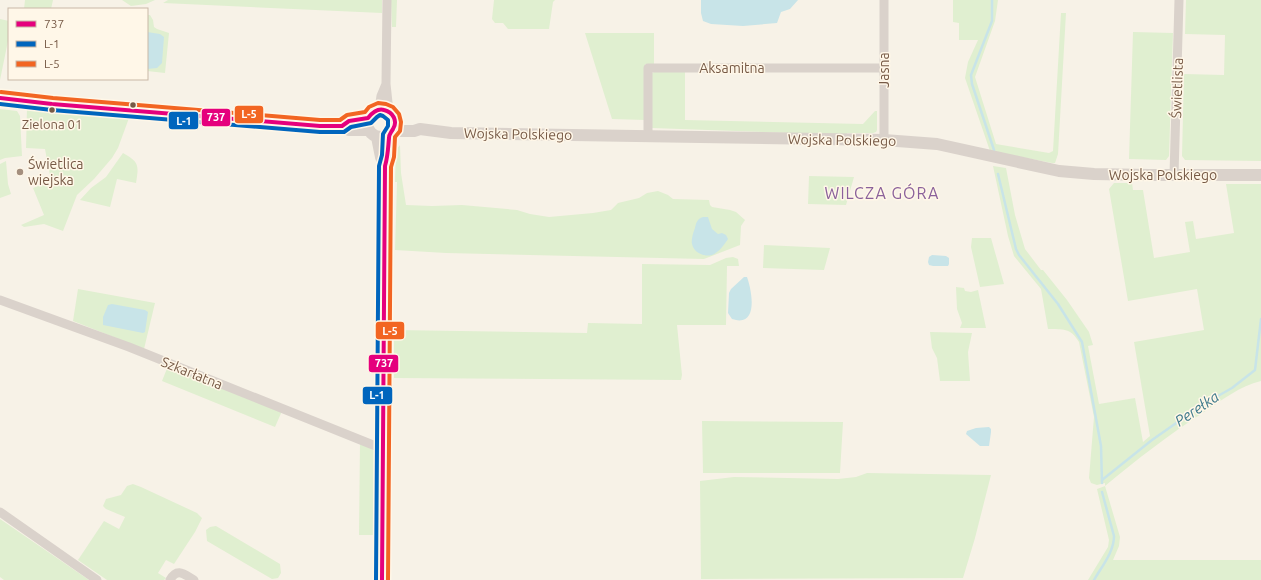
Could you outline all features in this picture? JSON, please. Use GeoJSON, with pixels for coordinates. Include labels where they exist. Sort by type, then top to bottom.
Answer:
{"type":"FeatureCollection","features":[{"type":"Feature","properties":{"kind":"street"},"geometry":{"type":"LineString","coordinates":[[382,580],[385,166],[388,156],[383,124],[386,84],[387,0]]}},
{"type":"Feature","properties":{"kind":"street","name":"Jasna"},"geometry":{"type":"LineString","coordinates":[[884,0],[884,140]]}},
{"type":"Feature","properties":{"kind":"street","name":"Świetlista"},"geometry":{"type":"LineString","coordinates":[[1174,175],[1179,0]]}},
{"type":"Feature","properties":{"kind":"street","name":"Aksamitna"},"geometry":{"type":"LineString","coordinates":[[648,136],[648,68],[884,68]]}},
{"type":"Feature","properties":{"kind":"street","name":"Wojska Polskiego"},"geometry":{"type":"LineString","coordinates":[[0,98],[134,111],[320,126],[342,126],[349,121],[383,124],[414,131],[420,129],[450,133],[884,140],[937,144],[1059,171],[1102,174],[1261,175]]}},
{"type":"Feature","properties":{"kind":"street","name":"Szkarłatna"},"geometry":{"type":"LineString","coordinates":[[0,300],[128,347],[383,449]]}},
{"type":"Feature","properties":{"kind":"street"},"geometry":{"type":"LineString","coordinates":[[0,512],[97,580]]}},
{"type":"Feature","properties":{"kind":"street"},"geometry":{"type":"LineString","coordinates":[[170,580],[173,575],[178,572],[183,573],[194,580]]}},
{"type":"Feature","properties":{"kind":"green space"},"geometry":{"type":"Polygon","coordinates":[[[25,0],[53,0],[51,8],[24,8],[25,0]]]}},
{"type":"Feature","properties":{"kind":"green space"},"geometry":{"type":"Polygon","coordinates":[[[122,0],[155,0],[146,4],[131,6],[122,0]]]}},
{"type":"Feature","properties":{"kind":"green space"},"geometry":{"type":"Polygon","coordinates":[[[168,0],[382,0],[382,13],[163,3],[168,0]]]}},
{"type":"Feature","properties":{"kind":"green space"},"geometry":{"type":"Polygon","coordinates":[[[391,0],[397,0],[396,27],[392,27],[391,0]]]}},
{"type":"Feature","properties":{"kind":"green space"},"geometry":{"type":"Polygon","coordinates":[[[494,0],[555,0],[553,2],[549,29],[508,29],[503,23],[495,23],[492,19],[494,0]]]}},
{"type":"Feature","properties":{"kind":"green space"},"geometry":{"type":"Polygon","coordinates":[[[953,0],[998,0],[995,21],[975,77],[996,144],[1049,153],[1053,151],[1061,13],[1066,13],[1058,154],[1055,163],[990,151],[965,78],[968,62],[978,40],[959,40],[959,23],[953,22],[953,0]]]}},
{"type":"Feature","properties":{"kind":"green space"},"geometry":{"type":"Polygon","coordinates":[[[1186,0],[1261,0],[1261,161],[1185,160],[1182,156],[1184,74],[1224,75],[1225,35],[1185,34],[1186,0]]]}},
{"type":"Feature","properties":{"kind":"green space"},"geometry":{"type":"Polygon","coordinates":[[[148,15],[150,15],[153,20],[154,27],[169,33],[165,73],[148,71],[148,15]]]}},
{"type":"Feature","properties":{"kind":"green space"},"geometry":{"type":"Polygon","coordinates":[[[0,19],[8,21],[8,41],[0,80],[0,19]]]}},
{"type":"Feature","properties":{"kind":"green space"},"geometry":{"type":"Polygon","coordinates":[[[1133,32],[1173,33],[1169,156],[1166,160],[1129,159],[1133,32]]]}},
{"type":"Feature","properties":{"kind":"green space"},"geometry":{"type":"Polygon","coordinates":[[[585,33],[654,33],[654,64],[645,64],[645,120],[612,119],[585,33]]]}},
{"type":"Feature","properties":{"kind":"green space"},"geometry":{"type":"Polygon","coordinates":[[[685,72],[685,120],[863,124],[875,111],[877,111],[877,130],[873,133],[847,133],[847,135],[652,128],[652,73],[685,72]]]}},
{"type":"Feature","properties":{"kind":"green space"},"geometry":{"type":"Polygon","coordinates":[[[27,108],[129,118],[118,148],[112,158],[94,179],[77,195],[63,231],[44,224],[24,227],[21,225],[44,215],[33,188],[51,181],[45,149],[26,148],[27,108]]]}},
{"type":"Feature","properties":{"kind":"green space"},"geometry":{"type":"Polygon","coordinates":[[[0,109],[17,111],[20,116],[22,156],[0,160],[0,109]]]}},
{"type":"Feature","properties":{"kind":"green space"},"geometry":{"type":"Polygon","coordinates":[[[400,145],[401,173],[406,205],[462,205],[517,210],[549,217],[611,210],[618,203],[639,198],[647,193],[658,191],[673,199],[709,200],[712,207],[736,212],[745,220],[741,226],[740,245],[704,259],[446,253],[395,250],[397,182],[395,182],[396,150],[400,145]]]}},
{"type":"Feature","properties":{"kind":"green space"},"geometry":{"type":"Polygon","coordinates":[[[123,153],[132,159],[137,165],[136,183],[117,179],[110,207],[80,200],[91,188],[106,177],[123,153]]]}},
{"type":"Feature","properties":{"kind":"green space"},"geometry":{"type":"Polygon","coordinates":[[[6,161],[8,184],[11,194],[0,198],[0,164],[6,161]]]}},
{"type":"Feature","properties":{"kind":"green space"},"geometry":{"type":"Polygon","coordinates":[[[993,166],[1006,168],[1015,215],[1025,249],[1067,300],[1089,332],[1093,345],[1088,346],[1099,404],[1135,398],[1143,442],[1150,436],[1134,342],[1204,330],[1197,289],[1128,301],[1109,189],[1114,183],[1132,183],[1133,190],[1143,190],[1154,258],[1190,252],[1185,222],[1193,221],[1196,239],[1234,233],[1226,184],[1261,184],[1261,381],[1238,390],[1191,420],[1129,466],[1105,486],[1105,483],[1097,485],[1091,483],[1089,478],[1094,417],[1079,342],[1076,337],[1066,330],[1048,329],[1041,289],[1014,256],[1008,236],[993,166]]]}},
{"type":"Feature","properties":{"kind":"green space"},"geometry":{"type":"Polygon","coordinates":[[[809,176],[854,177],[846,205],[808,204],[809,176]]]}},
{"type":"Feature","properties":{"kind":"green space"},"geometry":{"type":"Polygon","coordinates":[[[972,238],[991,238],[1004,284],[980,287],[971,247],[972,238]]]}},
{"type":"Feature","properties":{"kind":"green space"},"geometry":{"type":"Polygon","coordinates":[[[764,245],[830,248],[824,270],[763,268],[764,245]]]}},
{"type":"Feature","properties":{"kind":"green space"},"geometry":{"type":"Polygon","coordinates":[[[733,257],[738,259],[739,266],[727,266],[726,325],[677,325],[682,375],[681,380],[394,378],[394,330],[587,333],[588,323],[642,324],[642,264],[710,265],[726,258],[733,257]]]}},
{"type":"Feature","properties":{"kind":"green space"},"geometry":{"type":"Polygon","coordinates":[[[956,287],[964,288],[965,291],[971,292],[978,290],[986,328],[960,328],[962,323],[957,309],[956,287]]]}},
{"type":"Feature","properties":{"kind":"green space"},"geometry":{"type":"Polygon","coordinates":[[[78,289],[155,303],[144,349],[73,321],[78,289]]]}},
{"type":"Feature","properties":{"kind":"green space"},"geometry":{"type":"Polygon","coordinates":[[[930,332],[972,333],[968,352],[970,381],[940,381],[937,358],[932,348],[930,332]]]}},
{"type":"Feature","properties":{"kind":"green space"},"geometry":{"type":"Polygon","coordinates":[[[168,366],[282,411],[275,427],[162,381],[168,366]]]}},
{"type":"Feature","properties":{"kind":"green space"},"geometry":{"type":"Polygon","coordinates":[[[702,421],[843,422],[840,473],[703,473],[702,421]]]}},
{"type":"Feature","properties":{"kind":"green space"},"geometry":{"type":"Polygon","coordinates":[[[360,442],[376,452],[376,535],[359,535],[360,442]]]}},
{"type":"Feature","properties":{"kind":"green space"},"geometry":{"type":"Polygon","coordinates":[[[867,473],[991,475],[963,578],[701,579],[700,481],[734,477],[838,479],[856,477],[867,473]]]}},
{"type":"Feature","properties":{"kind":"green space"},"geometry":{"type":"Polygon","coordinates":[[[133,484],[197,513],[202,518],[195,532],[174,564],[166,560],[158,573],[166,578],[164,580],[107,580],[78,560],[104,521],[119,529],[125,517],[106,509],[103,506],[106,499],[121,495],[127,486],[133,484]]]}},
{"type":"Feature","properties":{"kind":"green space"},"geometry":{"type":"Polygon","coordinates":[[[1105,486],[1120,537],[1119,546],[1113,560],[1261,560],[1261,580],[1088,580],[1108,547],[1109,540],[1097,489],[1105,486]]]}},
{"type":"Feature","properties":{"kind":"green space"},"geometry":{"type":"Polygon","coordinates":[[[0,519],[89,580],[4,580],[0,577],[0,519]]]}},
{"type":"Feature","properties":{"kind":"green space"},"geometry":{"type":"Polygon","coordinates":[[[216,526],[280,564],[281,573],[278,578],[272,579],[207,541],[206,530],[210,527],[216,526]]]}},
{"type":"Feature","properties":{"kind":"water"},"geometry":{"type":"Polygon","coordinates":[[[701,0],[798,0],[790,9],[781,12],[777,23],[743,26],[711,24],[703,21],[701,13],[701,0]]]}},
{"type":"Feature","properties":{"kind":"water"},"geometry":{"type":"Polygon","coordinates":[[[148,32],[160,34],[164,37],[162,63],[157,68],[148,69],[148,32]]]}},
{"type":"Feature","properties":{"kind":"water"},"geometry":{"type":"Polygon","coordinates":[[[703,217],[708,217],[712,229],[718,234],[722,233],[726,235],[728,239],[719,250],[712,255],[700,254],[695,250],[692,244],[692,236],[696,223],[703,217]]]}},
{"type":"Feature","properties":{"kind":"water"},"geometry":{"type":"Polygon","coordinates":[[[932,255],[946,256],[949,258],[948,266],[929,265],[929,257],[932,255]]]}},
{"type":"Feature","properties":{"kind":"water"},"geometry":{"type":"Polygon","coordinates":[[[744,277],[747,277],[751,291],[752,307],[746,318],[741,320],[732,319],[728,313],[729,293],[731,289],[744,277]]]}},
{"type":"Feature","properties":{"kind":"water"},"geometry":{"type":"Polygon","coordinates":[[[112,304],[145,310],[148,312],[145,332],[143,333],[103,325],[103,317],[108,305],[112,304]]]}},
{"type":"Feature","properties":{"kind":"water"},"geometry":{"type":"Polygon","coordinates":[[[989,427],[991,432],[989,446],[980,446],[966,434],[967,431],[976,428],[989,427]]]}},
{"type":"Feature","properties":{"kind":"waterway"},"geometry":{"type":"LineString","coordinates":[[992,0],[992,21],[971,75],[972,84],[994,150]]}},
{"type":"Feature","properties":{"kind":"waterway"},"geometry":{"type":"LineString","coordinates":[[998,174],[1016,249],[1019,255],[1058,304],[1082,342],[1101,446],[1102,483]]}},
{"type":"Feature","properties":{"kind":"waterway","name":"Perełka"},"geometry":{"type":"LineString","coordinates":[[1102,480],[1152,440],[1202,405],[1232,388],[1255,370],[1261,319]]}},
{"type":"Feature","properties":{"kind":"waterway","name":"Perełka"},"geometry":{"type":"LineString","coordinates":[[1094,580],[1107,559],[1112,548],[1114,536],[1102,492]]}},
{"type":"Feature","properties":{"kind":"transit line","name":"L-5"},"geometry":{"type":"LineString","coordinates":[[1,92],[53,98],[320,120],[340,120],[347,115],[365,112],[369,107],[378,103],[393,107],[399,114],[401,122],[400,131],[395,137],[394,157],[391,167],[388,580]]}},
{"type":"Feature","properties":{"kind":"transit line","name":"737"},"geometry":{"type":"LineString","coordinates":[[0,98],[52,104],[320,126],[342,126],[349,121],[368,118],[377,110],[387,111],[394,117],[395,123],[389,135],[385,166],[382,580]]}},
{"type":"Feature","properties":{"kind":"transit line","name":"L-1"},"geometry":{"type":"LineString","coordinates":[[0,104],[52,110],[320,132],[344,132],[351,127],[371,123],[380,115],[388,120],[388,126],[383,134],[382,155],[379,166],[376,580]]}},
{"type":"Feature","properties":{"kind":"place","name":"Zielona 01"},"geometry":{"type":"Point","coordinates":[52,110]}},
{"type":"Feature","properties":{"kind":"place","name":"Świetlica wiejska"},"geometry":{"type":"Point","coordinates":[20,172]}},
{"type":"Feature","properties":{"kind":"district","name":"WILCZA GÓRA"},"geometry":{"type":"Point","coordinates":[882,193]}}]}
